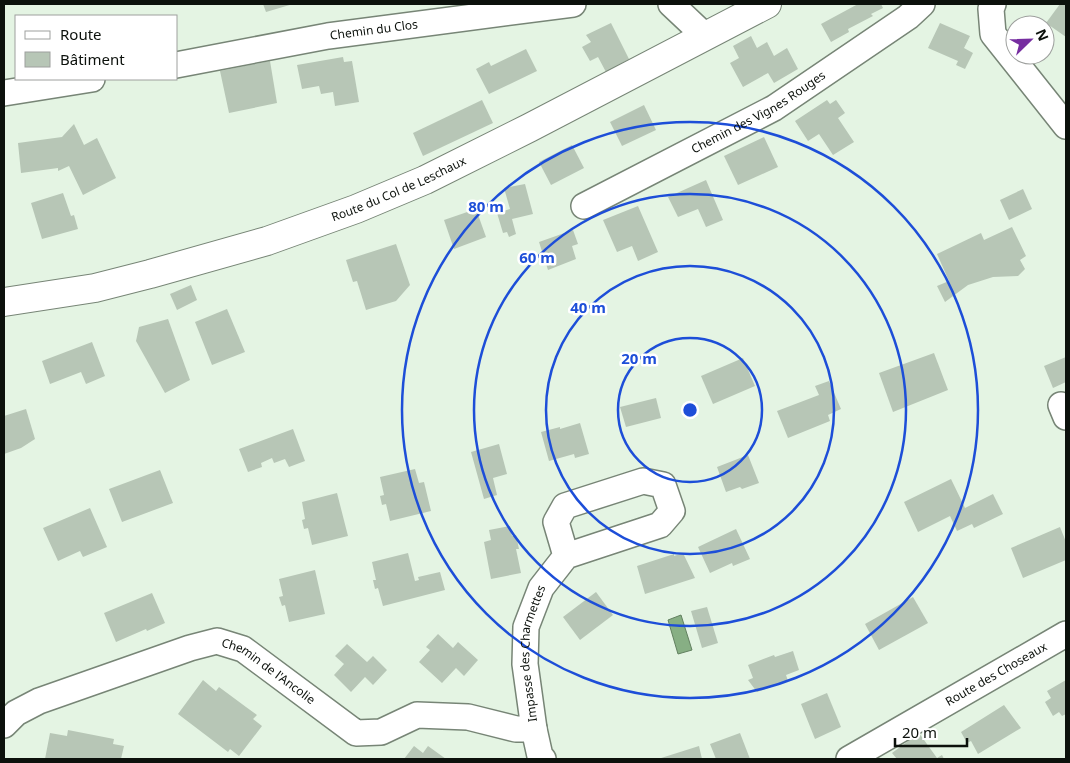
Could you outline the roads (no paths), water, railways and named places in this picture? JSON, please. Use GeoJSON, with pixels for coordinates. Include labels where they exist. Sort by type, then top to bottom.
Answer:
{"type":"FeatureCollection","features":[{"type":"Feature","properties":{"kind":"main road","name":"Route du Col de Leschaux"},"geometry":{"type":"LineString","coordinates":[[4,302],[95,288],[150,274],[267,241],[347,213],[425,180],[767,4]]}},
{"type":"Feature","properties":{"kind":"street","name":"Chemin du Clos"},"geometry":{"type":"LineString","coordinates":[[178,65],[328,36],[573,4]]}},
{"type":"Feature","properties":{"kind":"street"},"geometry":{"type":"LineString","coordinates":[[671,4],[705,36]]}},
{"type":"Feature","properties":{"kind":"street","name":"Chemin des Vignes Rouges"},"geometry":{"type":"LineString","coordinates":[[584,206],[774,108],[908,17],[922,4]]}},
{"type":"Feature","properties":{"kind":"street"},"geometry":{"type":"LineString","coordinates":[[993,4],[991,8],[993,34],[1066,126]]}},
{"type":"Feature","properties":{"kind":"street"},"geometry":{"type":"LineString","coordinates":[[4,93],[86,80]]}},
{"type":"Feature","properties":{"kind":"street","name":"Impasse des Charmettes"},"geometry":{"type":"LineString","coordinates":[[543,759],[540,756],[534,729],[525,664],[526,627],[541,588],[566,556]]}},
{"type":"Feature","properties":{"kind":"street","name":"Route des Choseaux"},"geometry":{"type":"LineString","coordinates":[[849,759],[1066,634]]}},
{"type":"Feature","properties":{"kind":"street","name":"Chemin de l'Ancolie"},"geometry":{"type":"LineString","coordinates":[[4,725],[16,713],[39,701],[190,648],[217,641],[244,649],[356,732],[381,732],[417,715],[468,717],[516,729],[534,729]]}}]}
